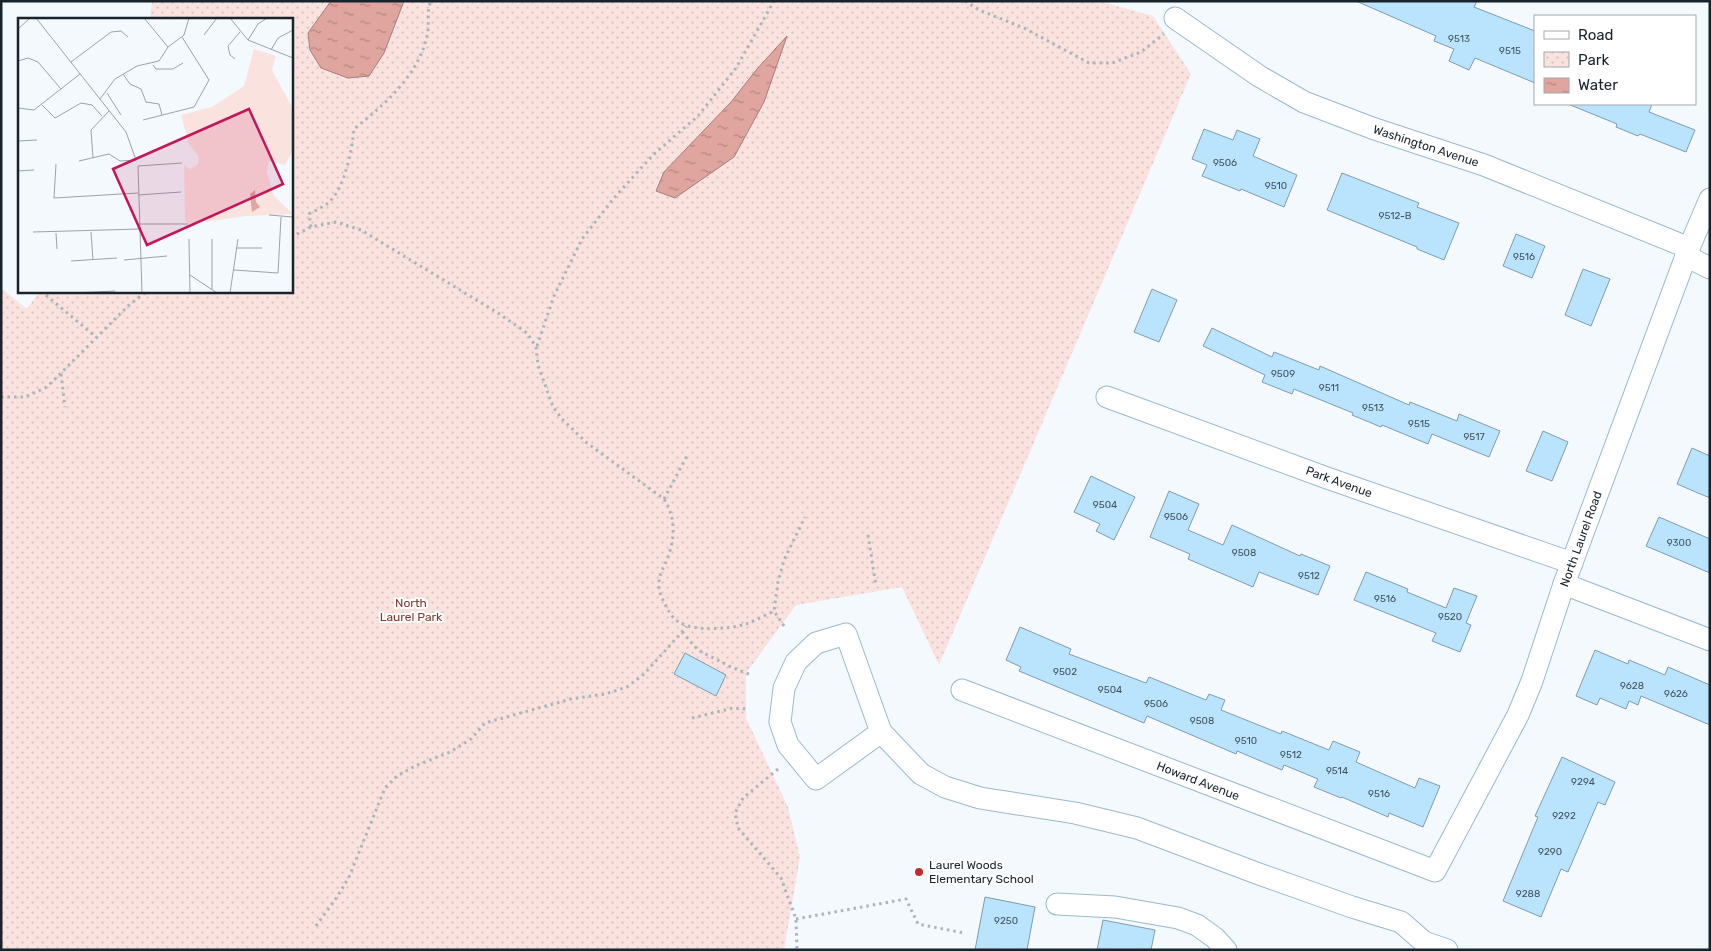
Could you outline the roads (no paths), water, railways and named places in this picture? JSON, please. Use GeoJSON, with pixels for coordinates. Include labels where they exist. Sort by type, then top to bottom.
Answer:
{"type":"FeatureCollection","features":[{"type":"Feature","properties":{"kind":"street","name":"Washington Avenue"},"geometry":{"type":"LineString","coordinates":[[1175,18],[1259,76],[1304,102],[1372,128],[1484,165],[1688,252],[1710,268]]}},
{"type":"Feature","properties":{"kind":"street","name":"North Laurel Road"},"geometry":{"type":"LineString","coordinates":[[1435,872],[1518,715],[1532,681],[1564,584],[1688,252],[1710,199]]}},
{"type":"Feature","properties":{"kind":"street","name":"Park Avenue"},"geometry":{"type":"LineString","coordinates":[[1107,397],[1326,478],[1572,563]]}},
{"type":"Feature","properties":{"kind":"street"},"geometry":{"type":"LineString","coordinates":[[1564,584],[1710,640]]}},
{"type":"Feature","properties":{"kind":"street"},"geometry":{"type":"LineString","coordinates":[[881,732],[816,779],[788,745],[780,722],[784,688],[796,662],[816,643],[846,634],[881,732],[921,774],[945,787],[974,797],[1075,813],[1137,828],[1269,878],[1401,922],[1423,946],[1447,950]]}},
{"type":"Feature","properties":{"kind":"street","name":"Howard Avenue"},"geometry":{"type":"LineString","coordinates":[[962,690],[1435,872]]}},
{"type":"Feature","properties":{"kind":"street"},"geometry":{"type":"LineString","coordinates":[[1057,904],[1115,907],[1178,918],[1197,925],[1215,938],[1226,950]]}},
{"type":"Feature","properties":{"kind":"water"},"geometry":{"type":"Polygon","coordinates":[[[331,1],[404,1],[384,53],[369,76],[348,78],[321,68],[310,50],[308,33],[331,1]]]}},
{"type":"Feature","properties":{"kind":"water"},"geometry":{"type":"Polygon","coordinates":[[[787,36],[764,102],[734,157],[675,198],[656,191],[664,172],[731,102],[757,69],[787,36]]]}},
{"type":"Feature","properties":{"kind":"place","name":"Laurel Woods Elementary School"},"geometry":{"type":"Point","coordinates":[919,872]}},
{"type":"Feature","properties":{"kind":"park label","name":"North Laurel Park"},"geometry":{"type":"Point","coordinates":[411,610]}}]}
